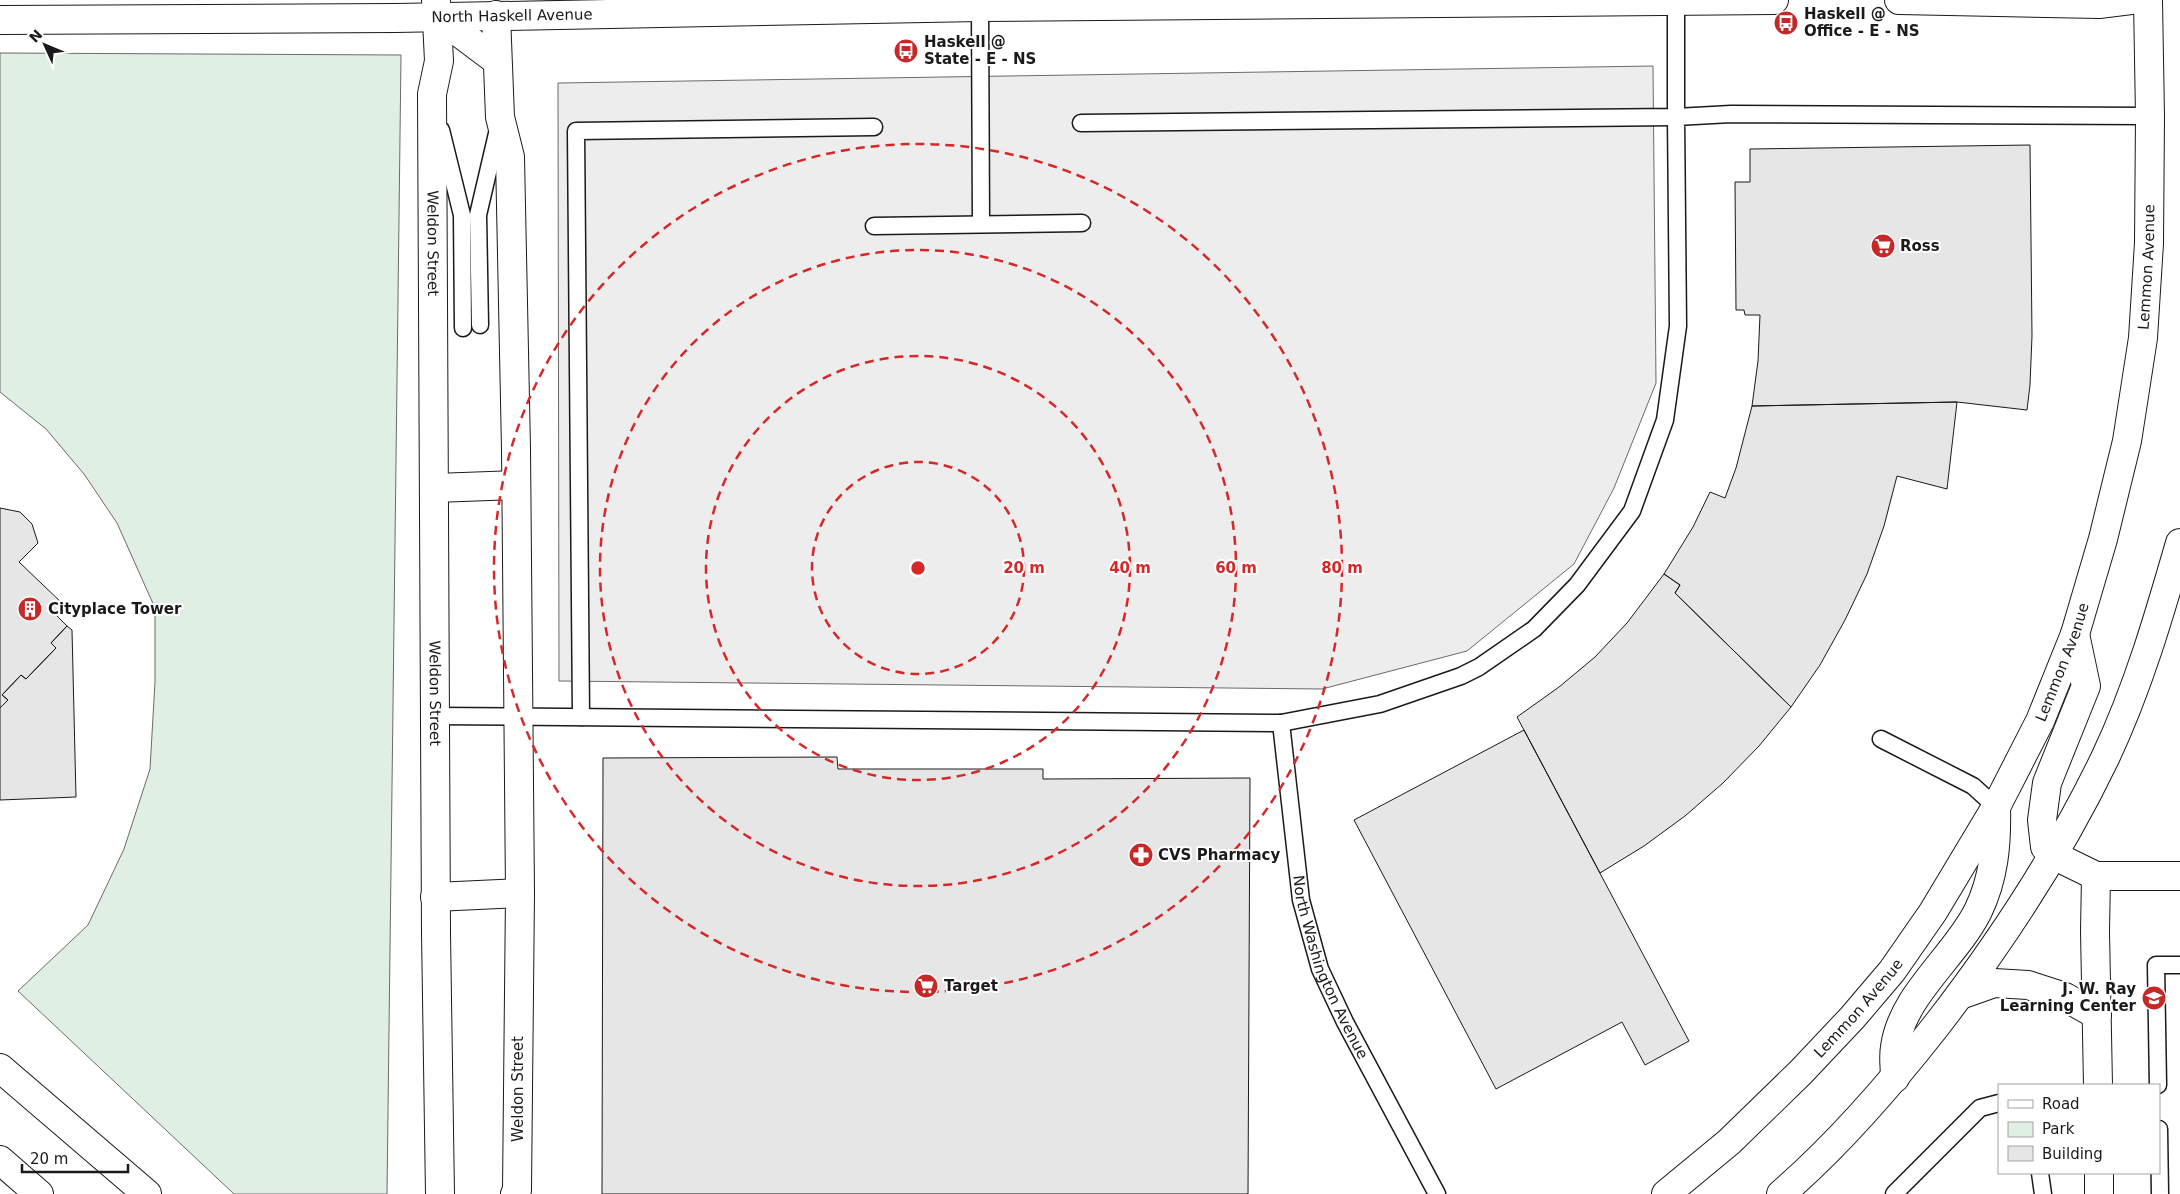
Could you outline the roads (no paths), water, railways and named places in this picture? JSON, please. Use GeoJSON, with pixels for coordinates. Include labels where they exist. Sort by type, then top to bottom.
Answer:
{"type":"FeatureCollection","features":[{"type":"Feature","properties":{"kind":"main road","name":"North Haskell Avenue"},"geometry":{"type":"LineString","coordinates":[[0,20],[437,8],[496,15],[934,9],[980,4],[1676,2],[1774,0]]}},
{"type":"Feature","properties":{"kind":"main road"},"geometry":{"type":"LineString","coordinates":[[1899,0],[2100,4],[2130,0]]}},
{"type":"Feature","properties":{"kind":"main road","name":"Lemmon Avenue"},"geometry":{"type":"LineString","coordinates":[[1666,1194],[1729,1142],[1802,1072],[1892,971],[1933,912],[1996,808],[2040,721],[2075,634],[2103,539],[2127,441],[2143,338],[2149,243],[2150,116],[2148,0]]}},
{"type":"Feature","properties":{"kind":"main road"},"geometry":{"type":"LineString","coordinates":[[437,8],[497,62]]}},
{"type":"Feature","properties":{"kind":"main road","name":"Weldon Street"},"geometry":{"type":"LineString","coordinates":[[437,8],[439,61],[432,94],[436,897],[440,1194]]}},
{"type":"Feature","properties":{"kind":"main road","name":"Weldon Street"},"geometry":{"type":"LineString","coordinates":[[496,15],[500,117],[510,157],[516,485],[520,894],[517,1190],[515,1194]]}},
{"type":"Feature","properties":{"kind":"main road"},"geometry":{"type":"LineString","coordinates":[[434,488],[516,485]]}},
{"type":"Feature","properties":{"kind":"main road"},"geometry":{"type":"LineString","coordinates":[[1781,1194],[1850,1128],[1895,1078],[1960,995],[2020,911],[2106,756],[2150,646],[2180,543]]}},
{"type":"Feature","properties":{"kind":"main road"},"geometry":{"type":"LineString","coordinates":[[2075,634],[2086,686],[2047,783],[2042,820],[2045,847],[2053,854],[2096,876],[2180,876]]}},
{"type":"Feature","properties":{"kind":"main road"},"geometry":{"type":"LineString","coordinates":[[1895,1078],[1895,1047],[1905,1014],[1978,912],[1993,874],[1997,839],[1996,808]]}},
{"type":"Feature","properties":{"kind":"main road"},"geometry":{"type":"LineString","coordinates":[[2096,876],[2098,1084]]}},
{"type":"Feature","properties":{"kind":"main road"},"geometry":{"type":"LineString","coordinates":[[436,897],[520,894]]}},
{"type":"Feature","properties":{"kind":"main road"},"geometry":{"type":"LineString","coordinates":[[1960,995],[1994,983],[2028,985],[2065,997],[2096,1015]]}},
{"type":"Feature","properties":{"kind":"main road"},"geometry":{"type":"LineString","coordinates":[[0,1068],[147,1194]]}},
{"type":"Feature","properties":{"kind":"main road"},"geometry":{"type":"LineString","coordinates":[[0,1160],[39,1194]]}},
{"type":"Feature","properties":{"kind":"main road"},"geometry":{"type":"LineString","coordinates":[[2099,1174],[2099,1194]]}},
{"type":"Feature","properties":{"kind":"lane"},"geometry":{"type":"LineString","coordinates":[[435,716],[1282,723],[1380,704],[1462,676],[1479,667],[1534,629],[1577,586],[1632,511],[1666,420],[1678,326],[1676,2]]}},
{"type":"Feature","properties":{"kind":"lane"},"geometry":{"type":"LineString","coordinates":[[980,4],[981,224]]}},
{"type":"Feature","properties":{"kind":"lane"},"geometry":{"type":"LineString","coordinates":[[432,94],[462,215],[463,328]]}},
{"type":"Feature","properties":{"kind":"lane"},"geometry":{"type":"LineString","coordinates":[[1081,123],[1676,117],[1730,114],[2150,116]]}},
{"type":"Feature","properties":{"kind":"lane"},"geometry":{"type":"LineString","coordinates":[[480,326],[478,215],[500,117]]}},
{"type":"Feature","properties":{"kind":"lane"},"geometry":{"type":"LineString","coordinates":[[581,717],[576,131],[874,127]]}},
{"type":"Feature","properties":{"kind":"lane"},"geometry":{"type":"LineString","coordinates":[[874,226],[1082,223]]}},
{"type":"Feature","properties":{"kind":"lane","name":"North Washington Avenue"},"geometry":{"type":"LineString","coordinates":[[1282,723],[1301,900],[1320,969],[1345,1022],[1436,1194]]}},
{"type":"Feature","properties":{"kind":"lane"},"geometry":{"type":"LineString","coordinates":[[1882,739],[1973,786],[1996,808]]}},
{"type":"Feature","properties":{"kind":"lane"},"geometry":{"type":"LineString","coordinates":[[2158,1084],[2156,965],[2180,965]]}},
{"type":"Feature","properties":{"kind":"lane"},"geometry":{"type":"LineString","coordinates":[[1894,1194],[1980,1108],[1998,1103]]}},
{"type":"Feature","properties":{"kind":"lane"},"geometry":{"type":"LineString","coordinates":[[2040,1174],[2043,1194]]}},
{"type":"Feature","properties":{"kind":"lane"},"geometry":{"type":"LineString","coordinates":[[2160,1174],[2160,1194]]}},
{"type":"Feature","properties":{"kind":"place","name":"Haskell @ Office - E - NS"},"geometry":{"type":"Point","coordinates":[1786,23]}},
{"type":"Feature","properties":{"kind":"place","name":"Haskell @ State - E - NS"},"geometry":{"type":"Point","coordinates":[906,51]}},
{"type":"Feature","properties":{"kind":"place","name":"Ross"},"geometry":{"type":"Point","coordinates":[1883,246]}},
{"type":"Feature","properties":{"kind":"place","name":"Cityplace Tower"},"geometry":{"type":"Point","coordinates":[30,609]}},
{"type":"Feature","properties":{"kind":"place","name":"CVS Pharmacy"},"geometry":{"type":"Point","coordinates":[1141,855]}},
{"type":"Feature","properties":{"kind":"place","name":"Target"},"geometry":{"type":"Point","coordinates":[926,986]}},
{"type":"Feature","properties":{"kind":"place","name":"J. W. Ray Learning Center"},"geometry":{"type":"Point","coordinates":[2154,998]}}]}
